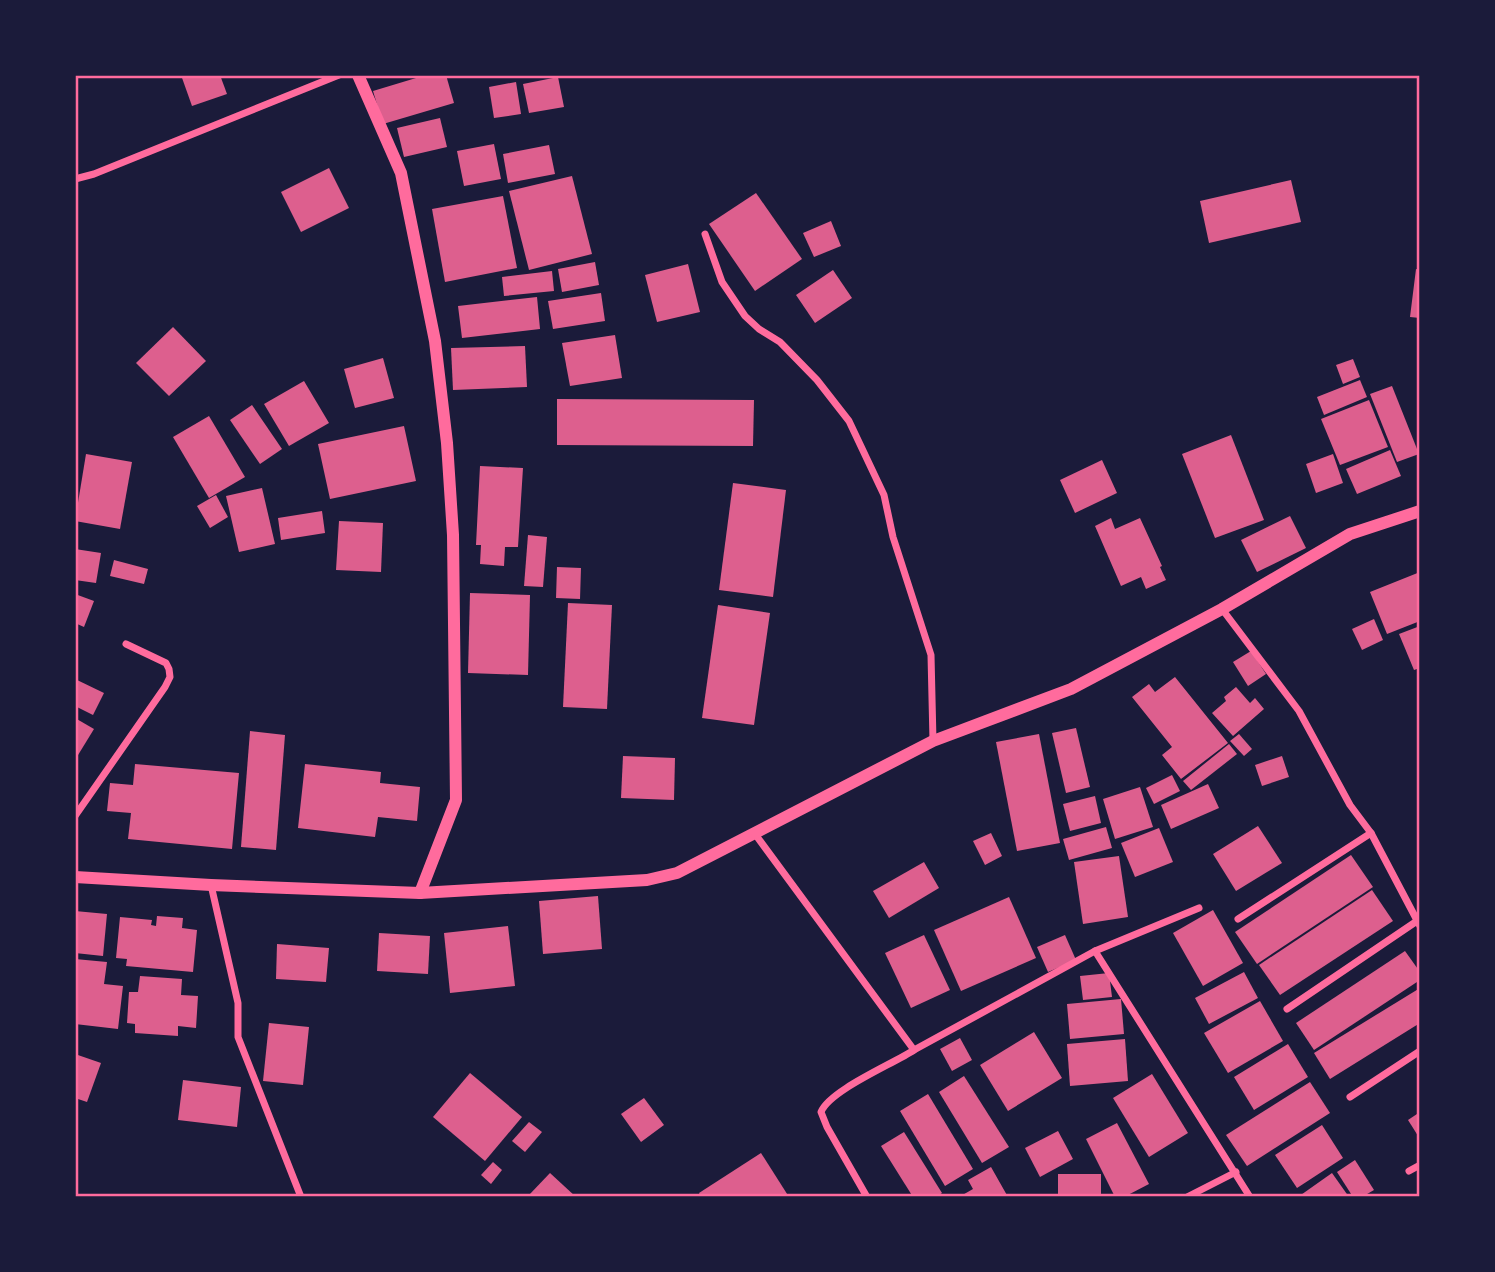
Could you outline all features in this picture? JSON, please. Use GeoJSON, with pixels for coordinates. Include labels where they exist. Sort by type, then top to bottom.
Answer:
{"type":"FeatureCollection","features":[{"type":"Feature","properties":{"kind":"street"},"geometry":{"type":"LineString","coordinates":[[75,180],[339,75]]}},
{"type":"Feature","properties":{"kind":"street"},"geometry":{"type":"LineString","coordinates":[[358,75],[401,173],[435,341],[447,443],[453,535],[456,800],[420,893]]}},
{"type":"Feature","properties":{"kind":"street"},"geometry":{"type":"LineString","coordinates":[[705,234],[722,282],[737,305],[745,316],[780,342],[817,380],[849,421],[884,495],[893,537],[931,655],[933,741]]}},
{"type":"Feature","properties":{"kind":"street"},"geometry":{"type":"LineString","coordinates":[[75,877],[420,893],[647,880],[677,873],[933,741],[1071,689],[1222,609],[1350,534],[1420,511]]}},
{"type":"Feature","properties":{"kind":"street"},"geometry":{"type":"LineString","coordinates":[[1222,609],[1299,711],[1350,805],[1371,833],[1418,924],[1287,1009]]}},
{"type":"Feature","properties":{"kind":"street"},"geometry":{"type":"LineString","coordinates":[[75,816],[170,677],[166,663],[126,644]]}},
{"type":"Feature","properties":{"kind":"street"},"geometry":{"type":"LineString","coordinates":[[1238,919],[1371,833]]}},
{"type":"Feature","properties":{"kind":"street"},"geometry":{"type":"LineString","coordinates":[[755,834],[914,1050]]}},
{"type":"Feature","properties":{"kind":"street"},"geometry":{"type":"LineString","coordinates":[[211,884],[237,1003],[238,1037],[301,1197]]}},
{"type":"Feature","properties":{"kind":"street"},"geometry":{"type":"LineString","coordinates":[[867,1197],[827,1127],[821,1112],[824,1105],[914,1050],[1095,951],[1199,908]]}},
{"type":"Feature","properties":{"kind":"street"},"geometry":{"type":"LineString","coordinates":[[1095,951],[1250,1197]]}},
{"type":"Feature","properties":{"kind":"street"},"geometry":{"type":"LineString","coordinates":[[1350,1097],[1420,1051]]}},
{"type":"Feature","properties":{"kind":"street"},"geometry":{"type":"LineString","coordinates":[[1409,1171],[1420,1165]]}},
{"type":"Feature","properties":{"kind":"street"},"geometry":{"type":"LineString","coordinates":[[1186,1197],[1236,1172]]}},
{"type":"Feature","properties":{"kind":"building"},"geometry":{"type":"Polygon","coordinates":[[[181,75],[220,75],[227,94],[192,106],[181,75]]]}},
{"type":"Feature","properties":{"kind":"building"},"geometry":{"type":"Polygon","coordinates":[[[426,75],[446,75],[454,103],[383,124],[373,91],[426,75]]]}},
{"type":"Feature","properties":{"kind":"building"},"geometry":{"type":"Polygon","coordinates":[[[558,77],[564,107],[529,113],[523,84],[558,77]]]}},
{"type":"Feature","properties":{"kind":"building"},"geometry":{"type":"Polygon","coordinates":[[[516,82],[521,114],[494,118],[489,87],[516,82]]]}},
{"type":"Feature","properties":{"kind":"building"},"geometry":{"type":"Polygon","coordinates":[[[440,118],[447,147],[404,157],[397,128],[440,118]]]}},
{"type":"Feature","properties":{"kind":"building"},"geometry":{"type":"Polygon","coordinates":[[[494,144],[501,179],[464,186],[457,151],[494,144]]]}},
{"type":"Feature","properties":{"kind":"building"},"geometry":{"type":"Polygon","coordinates":[[[549,145],[555,174],[508,183],[503,154],[549,145]]]}},
{"type":"Feature","properties":{"kind":"building"},"geometry":{"type":"Polygon","coordinates":[[[329,168],[349,208],[301,232],[281,192],[329,168]]]}},
{"type":"Feature","properties":{"kind":"building"},"geometry":{"type":"Polygon","coordinates":[[[572,176],[592,254],[529,270],[509,191],[572,176]]]}},
{"type":"Feature","properties":{"kind":"building"},"geometry":{"type":"Polygon","coordinates":[[[1291,180],[1301,222],[1209,243],[1200,201],[1291,180]]]}},
{"type":"Feature","properties":{"kind":"building"},"geometry":{"type":"Polygon","coordinates":[[[756,193],[802,259],[755,291],[709,224],[756,193]]]}},
{"type":"Feature","properties":{"kind":"building"},"geometry":{"type":"Polygon","coordinates":[[[503,196],[517,268],[445,282],[432,209],[503,196]]]}},
{"type":"Feature","properties":{"kind":"building"},"geometry":{"type":"Polygon","coordinates":[[[831,221],[841,246],[814,257],[803,233],[831,221]]]}},
{"type":"Feature","properties":{"kind":"building"},"geometry":{"type":"Polygon","coordinates":[[[595,262],[599,285],[562,292],[558,269],[595,262]]]}},
{"type":"Feature","properties":{"kind":"building"},"geometry":{"type":"Polygon","coordinates":[[[688,264],[700,312],[657,322],[645,275],[688,264]]]}},
{"type":"Feature","properties":{"kind":"building"},"geometry":{"type":"Polygon","coordinates":[[[1416,269],[1420,270],[1420,318],[1410,317],[1416,269]]]}},
{"type":"Feature","properties":{"kind":"building"},"geometry":{"type":"Polygon","coordinates":[[[833,270],[852,298],[815,323],[796,295],[833,270]]]}},
{"type":"Feature","properties":{"kind":"building"},"geometry":{"type":"Polygon","coordinates":[[[552,271],[554,291],[504,296],[502,277],[552,271]]]}},
{"type":"Feature","properties":{"kind":"building"},"geometry":{"type":"Polygon","coordinates":[[[601,293],[605,321],[553,329],[548,301],[601,293]]]}},
{"type":"Feature","properties":{"kind":"building"},"geometry":{"type":"Polygon","coordinates":[[[537,297],[540,329],[462,338],[458,306],[537,297]]]}},
{"type":"Feature","properties":{"kind":"building"},"geometry":{"type":"Polygon","coordinates":[[[173,327],[206,361],[169,396],[136,363],[173,327]]]}},
{"type":"Feature","properties":{"kind":"building"},"geometry":{"type":"Polygon","coordinates":[[[615,335],[622,378],[570,386],[562,343],[615,335]]]}},
{"type":"Feature","properties":{"kind":"building"},"geometry":{"type":"Polygon","coordinates":[[[525,346],[527,387],[453,390],[451,348],[525,346]]]}},
{"type":"Feature","properties":{"kind":"building"},"geometry":{"type":"Polygon","coordinates":[[[383,358],[394,398],[355,408],[344,369],[383,358]]]}},
{"type":"Feature","properties":{"kind":"building"},"geometry":{"type":"Polygon","coordinates":[[[1353,359],[1360,377],[1343,384],[1336,365],[1353,359]]]}},
{"type":"Feature","properties":{"kind":"building"},"geometry":{"type":"Polygon","coordinates":[[[1360,380],[1367,397],[1324,415],[1317,397],[1360,380]]]}},
{"type":"Feature","properties":{"kind":"building"},"geometry":{"type":"Polygon","coordinates":[[[304,381],[329,423],[289,446],[264,404],[304,381]]]}},
{"type":"Feature","properties":{"kind":"building"},"geometry":{"type":"Polygon","coordinates":[[[1392,386],[1419,454],[1397,462],[1370,394],[1392,386]]]}},
{"type":"Feature","properties":{"kind":"building"},"geometry":{"type":"Polygon","coordinates":[[[557,399],[754,400],[753,446],[557,445],[557,399]]]}},
{"type":"Feature","properties":{"kind":"building"},"geometry":{"type":"Polygon","coordinates":[[[1369,400],[1388,447],[1340,465],[1321,419],[1369,400]]]}},
{"type":"Feature","properties":{"kind":"building"},"geometry":{"type":"Polygon","coordinates":[[[252,405],[282,449],[260,464],[230,420],[252,405]]]}},
{"type":"Feature","properties":{"kind":"building"},"geometry":{"type":"Polygon","coordinates":[[[209,416],[245,477],[209,498],[173,437],[209,416]]]}},
{"type":"Feature","properties":{"kind":"building"},"geometry":{"type":"Polygon","coordinates":[[[404,426],[416,481],[330,499],[318,444],[404,426]]]}},
{"type":"Feature","properties":{"kind":"building"},"geometry":{"type":"Polygon","coordinates":[[[1231,435],[1264,520],[1215,538],[1182,454],[1231,435]]]}},
{"type":"Feature","properties":{"kind":"building"},"geometry":{"type":"Polygon","coordinates":[[[1390,450],[1401,476],[1357,494],[1346,469],[1390,450]]]}},
{"type":"Feature","properties":{"kind":"building"},"geometry":{"type":"Polygon","coordinates":[[[86,454],[132,462],[120,529],[75,521],[86,454]]]}},
{"type":"Feature","properties":{"kind":"building"},"geometry":{"type":"Polygon","coordinates":[[[1333,454],[1343,483],[1316,493],[1306,464],[1333,454]]]}},
{"type":"Feature","properties":{"kind":"building"},"geometry":{"type":"Polygon","coordinates":[[[1102,460],[1117,493],[1075,513],[1060,480],[1102,460]]]}},
{"type":"Feature","properties":{"kind":"building"},"geometry":{"type":"Polygon","coordinates":[[[480,466],[523,468],[518,547],[505,547],[504,566],[480,564],[481,545],[476,545],[480,466]]]}},
{"type":"Feature","properties":{"kind":"building"},"geometry":{"type":"Polygon","coordinates":[[[733,483],[786,490],[773,597],[719,590],[733,483]]]}},
{"type":"Feature","properties":{"kind":"building"},"geometry":{"type":"Polygon","coordinates":[[[262,488],[275,544],[239,552],[226,496],[262,488]]]}},
{"type":"Feature","properties":{"kind":"building"},"geometry":{"type":"Polygon","coordinates":[[[216,495],[228,517],[210,528],[197,506],[216,495]]]}},
{"type":"Feature","properties":{"kind":"building"},"geometry":{"type":"Polygon","coordinates":[[[322,511],[325,533],[281,540],[278,518],[322,511]]]}},
{"type":"Feature","properties":{"kind":"building"},"geometry":{"type":"Polygon","coordinates":[[[1290,516],[1306,548],[1257,572],[1241,540],[1290,516]]]}},
{"type":"Feature","properties":{"kind":"building"},"geometry":{"type":"Polygon","coordinates":[[[1111,518],[1115,529],[1140,518],[1166,580],[1146,589],[1141,577],[1121,586],[1095,526],[1111,518]]]}},
{"type":"Feature","properties":{"kind":"building"},"geometry":{"type":"Polygon","coordinates":[[[339,521],[383,523],[381,572],[336,570],[339,521]]]}},
{"type":"Feature","properties":{"kind":"building"},"geometry":{"type":"Polygon","coordinates":[[[528,535],[547,537],[543,587],[524,586],[528,535]]]}},
{"type":"Feature","properties":{"kind":"building"},"geometry":{"type":"Polygon","coordinates":[[[75,549],[101,553],[96,583],[75,580],[75,549]]]}},
{"type":"Feature","properties":{"kind":"building"},"geometry":{"type":"Polygon","coordinates":[[[114,560],[148,569],[144,584],[110,576],[114,560]]]}},
{"type":"Feature","properties":{"kind":"building"},"geometry":{"type":"Polygon","coordinates":[[[557,567],[581,568],[580,599],[556,598],[557,567]]]}},
{"type":"Feature","properties":{"kind":"building"},"geometry":{"type":"Polygon","coordinates":[[[1420,572],[1420,621],[1387,634],[1370,592],[1420,572]]]}},
{"type":"Feature","properties":{"kind":"building"},"geometry":{"type":"Polygon","coordinates":[[[470,593],[530,595],[528,675],[468,673],[470,593]]]}},
{"type":"Feature","properties":{"kind":"building"},"geometry":{"type":"Polygon","coordinates":[[[75,594],[94,601],[84,627],[75,623],[75,594]]]}},
{"type":"Feature","properties":{"kind":"building"},"geometry":{"type":"Polygon","coordinates":[[[568,603],[612,605],[607,709],[563,707],[568,603]]]}},
{"type":"Feature","properties":{"kind":"building"},"geometry":{"type":"Polygon","coordinates":[[[718,605],[770,613],[754,725],[702,718],[718,605]]]}},
{"type":"Feature","properties":{"kind":"building"},"geometry":{"type":"Polygon","coordinates":[[[1374,619],[1383,640],[1362,650],[1352,629],[1374,619]]]}},
{"type":"Feature","properties":{"kind":"building"},"geometry":{"type":"Polygon","coordinates":[[[1420,626],[1420,668],[1414,670],[1399,634],[1420,626]]]}},
{"type":"Feature","properties":{"kind":"building"},"geometry":{"type":"Polygon","coordinates":[[[1251,651],[1266,674],[1248,686],[1233,662],[1251,651]]]}},
{"type":"Feature","properties":{"kind":"building"},"geometry":{"type":"Polygon","coordinates":[[[1175,677],[1228,743],[1181,779],[1162,755],[1172,747],[1132,697],[1149,684],[1155,692],[1175,677]]]}},
{"type":"Feature","properties":{"kind":"building"},"geometry":{"type":"Polygon","coordinates":[[[75,679],[104,693],[93,715],[75,706],[75,679]]]}},
{"type":"Feature","properties":{"kind":"building"},"geometry":{"type":"Polygon","coordinates":[[[1236,687],[1250,703],[1255,698],[1264,709],[1233,736],[1212,713],[1226,701],[1224,697],[1236,687]]]}},
{"type":"Feature","properties":{"kind":"building"},"geometry":{"type":"Polygon","coordinates":[[[75,718],[94,729],[75,760],[75,718]]]}},
{"type":"Feature","properties":{"kind":"building"},"geometry":{"type":"Polygon","coordinates":[[[1076,728],[1090,787],[1066,793],[1052,733],[1076,728]]]}},
{"type":"Feature","properties":{"kind":"building"},"geometry":{"type":"Polygon","coordinates":[[[250,731],[285,735],[276,850],[241,847],[250,731]]]}},
{"type":"Feature","properties":{"kind":"building"},"geometry":{"type":"Polygon","coordinates":[[[1039,734],[1060,843],[1017,851],[996,742],[1039,734]]]}},
{"type":"Feature","properties":{"kind":"building"},"geometry":{"type":"Polygon","coordinates":[[[1239,734],[1252,749],[1244,756],[1230,741],[1239,734]]]}},
{"type":"Feature","properties":{"kind":"building"},"geometry":{"type":"Polygon","coordinates":[[[1229,744],[1237,754],[1191,790],[1183,781],[1229,744]]]}},
{"type":"Feature","properties":{"kind":"building"},"geometry":{"type":"Polygon","coordinates":[[[623,756],[675,758],[674,800],[621,798],[623,756]]]}},
{"type":"Feature","properties":{"kind":"building"},"geometry":{"type":"Polygon","coordinates":[[[1282,756],[1289,777],[1262,786],[1255,765],[1282,756]]]}},
{"type":"Feature","properties":{"kind":"building"},"geometry":{"type":"Polygon","coordinates":[[[135,764],[239,773],[232,849],[128,839],[131,813],[107,811],[110,783],[133,785],[135,764]]]}},
{"type":"Feature","properties":{"kind":"building"},"geometry":{"type":"Polygon","coordinates":[[[305,764],[381,772],[380,783],[420,787],[417,821],[378,817],[375,837],[298,828],[305,764]]]}},
{"type":"Feature","properties":{"kind":"building"},"geometry":{"type":"Polygon","coordinates":[[[1172,775],[1180,791],[1154,804],[1146,788],[1172,775]]]}},
{"type":"Feature","properties":{"kind":"building"},"geometry":{"type":"Polygon","coordinates":[[[1208,784],[1219,808],[1171,829],[1161,805],[1208,784]]]}},
{"type":"Feature","properties":{"kind":"building"},"geometry":{"type":"Polygon","coordinates":[[[1140,787],[1153,827],[1115,839],[1103,799],[1140,787]]]}},
{"type":"Feature","properties":{"kind":"building"},"geometry":{"type":"Polygon","coordinates":[[[1095,796],[1101,823],[1070,831],[1063,804],[1095,796]]]}},
{"type":"Feature","properties":{"kind":"building"},"geometry":{"type":"Polygon","coordinates":[[[1258,826],[1282,863],[1236,891],[1213,854],[1258,826]]]}},
{"type":"Feature","properties":{"kind":"building"},"geometry":{"type":"Polygon","coordinates":[[[1106,827],[1112,848],[1069,860],[1063,839],[1106,827]]]}},
{"type":"Feature","properties":{"kind":"building"},"geometry":{"type":"Polygon","coordinates":[[[1159,828],[1173,862],[1135,877],[1121,843],[1159,828]]]}},
{"type":"Feature","properties":{"kind":"building"},"geometry":{"type":"Polygon","coordinates":[[[991,833],[1002,856],[985,865],[973,841],[991,833]]]}},
{"type":"Feature","properties":{"kind":"building"},"geometry":{"type":"Polygon","coordinates":[[[1351,855],[1373,887],[1257,964],[1235,932],[1351,855]]]}},
{"type":"Feature","properties":{"kind":"building"},"geometry":{"type":"Polygon","coordinates":[[[1119,856],[1128,917],[1083,924],[1074,862],[1119,856]]]}},
{"type":"Feature","properties":{"kind":"building"},"geometry":{"type":"Polygon","coordinates":[[[924,862],[939,888],[889,918],[873,891],[924,862]]]}},
{"type":"Feature","properties":{"kind":"building"},"geometry":{"type":"Polygon","coordinates":[[[1372,890],[1393,921],[1280,995],[1259,965],[1372,890]]]}},
{"type":"Feature","properties":{"kind":"building"},"geometry":{"type":"Polygon","coordinates":[[[598,896],[602,949],[543,954],[539,901],[598,896]]]}},
{"type":"Feature","properties":{"kind":"building"},"geometry":{"type":"Polygon","coordinates":[[[1009,897],[1036,958],[961,991],[934,930],[1009,897]]]}},
{"type":"Feature","properties":{"kind":"building"},"geometry":{"type":"Polygon","coordinates":[[[1213,910],[1243,963],[1203,986],[1173,933],[1213,910]]]}},
{"type":"Feature","properties":{"kind":"building"},"geometry":{"type":"Polygon","coordinates":[[[75,911],[107,914],[103,956],[75,953],[75,911]]]}},
{"type":"Feature","properties":{"kind":"building"},"geometry":{"type":"Polygon","coordinates":[[[157,916],[183,918],[182,928],[197,930],[193,972],[126,966],[127,959],[116,958],[120,917],[152,920],[151,925],[156,926],[157,916]]]}},
{"type":"Feature","properties":{"kind":"building"},"geometry":{"type":"Polygon","coordinates":[[[508,926],[515,986],[450,993],[444,933],[508,926]]]}},
{"type":"Feature","properties":{"kind":"building"},"geometry":{"type":"Polygon","coordinates":[[[379,933],[430,936],[428,974],[377,971],[379,933]]]}},
{"type":"Feature","properties":{"kind":"building"},"geometry":{"type":"Polygon","coordinates":[[[924,935],[950,990],[911,1008],[885,953],[924,935]]]}},
{"type":"Feature","properties":{"kind":"building"},"geometry":{"type":"Polygon","coordinates":[[[1065,935],[1076,960],[1048,972],[1037,947],[1065,935]]]}},
{"type":"Feature","properties":{"kind":"building"},"geometry":{"type":"Polygon","coordinates":[[[277,944],[329,948],[326,982],[276,979],[277,944]]]}},
{"type":"Feature","properties":{"kind":"building"},"geometry":{"type":"Polygon","coordinates":[[[1405,951],[1420,972],[1420,980],[1314,1050],[1296,1023],[1405,951]]]}},
{"type":"Feature","properties":{"kind":"building"},"geometry":{"type":"Polygon","coordinates":[[[75,959],[107,962],[104,984],[123,986],[118,1029],[75,1024],[75,959]]]}},
{"type":"Feature","properties":{"kind":"building"},"geometry":{"type":"Polygon","coordinates":[[[1244,972],[1258,998],[1209,1024],[1195,998],[1244,972]]]}},
{"type":"Feature","properties":{"kind":"building"},"geometry":{"type":"Polygon","coordinates":[[[1109,973],[1112,997],[1083,1000],[1080,976],[1109,973]]]}},
{"type":"Feature","properties":{"kind":"building"},"geometry":{"type":"Polygon","coordinates":[[[140,976],[182,979],[181,995],[198,996],[196,1028],[178,1026],[178,1036],[135,1033],[135,1024],[127,1023],[129,992],[138,992],[140,976]]]}},
{"type":"Feature","properties":{"kind":"building"},"geometry":{"type":"Polygon","coordinates":[[[1420,988],[1420,1023],[1330,1079],[1314,1053],[1420,988]]]}},
{"type":"Feature","properties":{"kind":"building"},"geometry":{"type":"Polygon","coordinates":[[[1121,999],[1124,1034],[1070,1039],[1067,1004],[1121,999]]]}},
{"type":"Feature","properties":{"kind":"building"},"geometry":{"type":"Polygon","coordinates":[[[1260,1001],[1283,1041],[1228,1073],[1204,1033],[1260,1001]]]}},
{"type":"Feature","properties":{"kind":"building"},"geometry":{"type":"Polygon","coordinates":[[[269,1023],[309,1027],[303,1085],[263,1081],[269,1023]]]}},
{"type":"Feature","properties":{"kind":"building"},"geometry":{"type":"Polygon","coordinates":[[[1034,1032],[1062,1078],[1008,1111],[980,1065],[1034,1032]]]}},
{"type":"Feature","properties":{"kind":"building"},"geometry":{"type":"Polygon","coordinates":[[[960,1038],[972,1060],[952,1071],[940,1049],[960,1038]]]}},
{"type":"Feature","properties":{"kind":"building"},"geometry":{"type":"Polygon","coordinates":[[[1125,1039],[1128,1081],[1070,1086],[1067,1044],[1125,1039]]]}},
{"type":"Feature","properties":{"kind":"building"},"geometry":{"type":"Polygon","coordinates":[[[1288,1044],[1308,1077],[1254,1110],[1234,1077],[1288,1044]]]}},
{"type":"Feature","properties":{"kind":"building"},"geometry":{"type":"Polygon","coordinates":[[[75,1054],[101,1063],[87,1102],[75,1098],[75,1054]]]}},
{"type":"Feature","properties":{"kind":"building"},"geometry":{"type":"Polygon","coordinates":[[[470,1073],[522,1117],[485,1161],[433,1117],[470,1073]]]}},
{"type":"Feature","properties":{"kind":"building"},"geometry":{"type":"Polygon","coordinates":[[[1152,1074],[1188,1133],[1149,1157],[1113,1098],[1152,1074]]]}},
{"type":"Feature","properties":{"kind":"building"},"geometry":{"type":"Polygon","coordinates":[[[964,1076],[1009,1147],[982,1163],[939,1092],[964,1076]]]}},
{"type":"Feature","properties":{"kind":"building"},"geometry":{"type":"Polygon","coordinates":[[[183,1080],[241,1087],[237,1127],[178,1120],[183,1080]]]}},
{"type":"Feature","properties":{"kind":"building"},"geometry":{"type":"Polygon","coordinates":[[[1310,1082],[1330,1113],[1247,1166],[1226,1135],[1310,1082]]]}},
{"type":"Feature","properties":{"kind":"building"},"geometry":{"type":"Polygon","coordinates":[[[928,1094],[973,1169],[945,1186],[900,1111],[928,1094]]]}},
{"type":"Feature","properties":{"kind":"building"},"geometry":{"type":"Polygon","coordinates":[[[644,1098],[664,1125],[641,1142],[621,1114],[644,1098]]]}},
{"type":"Feature","properties":{"kind":"building"},"geometry":{"type":"Polygon","coordinates":[[[1420,1112],[1420,1139],[1408,1120],[1420,1112]]]}},
{"type":"Feature","properties":{"kind":"building"},"geometry":{"type":"Polygon","coordinates":[[[529,1122],[542,1132],[525,1152],[512,1141],[529,1122]]]}},
{"type":"Feature","properties":{"kind":"building"},"geometry":{"type":"Polygon","coordinates":[[[1117,1123],[1149,1184],[1124,1197],[1115,1197],[1086,1139],[1117,1123]]]}},
{"type":"Feature","properties":{"kind":"building"},"geometry":{"type":"Polygon","coordinates":[[[1322,1125],[1343,1158],[1297,1188],[1275,1155],[1322,1125]]]}},
{"type":"Feature","properties":{"kind":"building"},"geometry":{"type":"Polygon","coordinates":[[[1058,1131],[1073,1159],[1040,1177],[1025,1148],[1058,1131]]]}},
{"type":"Feature","properties":{"kind":"building"},"geometry":{"type":"Polygon","coordinates":[[[904,1132],[942,1193],[936,1197],[913,1197],[881,1146],[904,1132]]]}},
{"type":"Feature","properties":{"kind":"building"},"geometry":{"type":"Polygon","coordinates":[[[761,1153],[789,1197],[701,1197],[699,1193],[761,1153]]]}},
{"type":"Feature","properties":{"kind":"building"},"geometry":{"type":"Polygon","coordinates":[[[1355,1160],[1374,1190],[1362,1197],[1353,1197],[1337,1172],[1355,1160]]]}},
{"type":"Feature","properties":{"kind":"building"},"geometry":{"type":"Polygon","coordinates":[[[493,1162],[502,1170],[491,1184],[481,1175],[493,1162]]]}},
{"type":"Feature","properties":{"kind":"building"},"geometry":{"type":"Polygon","coordinates":[[[991,1167],[1008,1197],[959,1197],[973,1189],[968,1180],[991,1167]]]}},
{"type":"Feature","properties":{"kind":"building"},"geometry":{"type":"Polygon","coordinates":[[[550,1173],[576,1197],[530,1197],[550,1173]]]}},
{"type":"Feature","properties":{"kind":"building"},"geometry":{"type":"Polygon","coordinates":[[[1332,1173],[1349,1197],[1298,1197],[1332,1173]]]}},
{"type":"Feature","properties":{"kind":"building"},"geometry":{"type":"Polygon","coordinates":[[[1058,1174],[1101,1174],[1101,1197],[1058,1197],[1058,1174]]]}}]}
